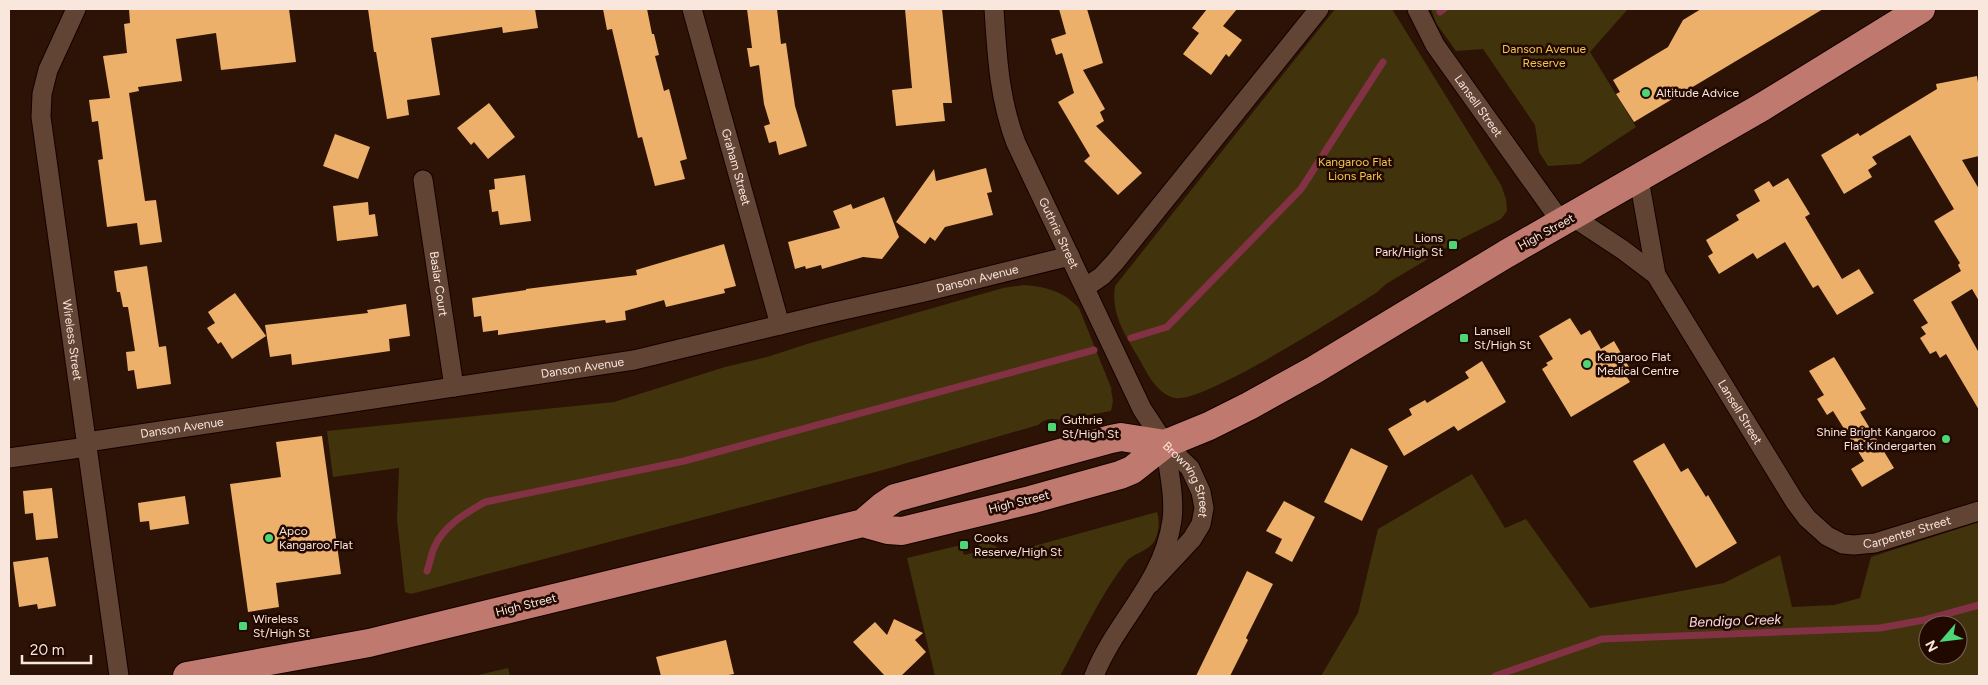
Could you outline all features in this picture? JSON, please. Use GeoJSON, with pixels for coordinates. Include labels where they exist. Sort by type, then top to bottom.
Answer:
{"type":"FeatureCollection","features":[{"type":"Feature","properties":{"kind":"highway","name":"High Street"},"geometry":{"type":"LineString","coordinates":[[863,523],[888,530],[902,531],[1030,500],[1132,470],[1165,444],[1209,426],[1290,384],[1506,254],[1762,107],[1921,9]]}},
{"type":"Feature","properties":{"kind":"highway","name":"High Street"},"geometry":{"type":"LineString","coordinates":[[187,676],[369,643],[863,523],[895,498],[1111,439],[1121,438],[1165,444]]}},
{"type":"Feature","properties":{"kind":"street","name":"Wireless Street"},"geometry":{"type":"LineString","coordinates":[[76,9],[48,70],[42,94],[41,118],[119,676]]}},
{"type":"Feature","properties":{"kind":"street","name":"Graham Street"},"geometry":{"type":"LineString","coordinates":[[692,9],[780,325]]}},
{"type":"Feature","properties":{"kind":"street","name":"Guthrie Street"},"geometry":{"type":"LineString","coordinates":[[994,9],[999,84],[1007,120],[1142,409],[1165,444]]}},
{"type":"Feature","properties":{"kind":"street"},"geometry":{"type":"LineString","coordinates":[[1086,287],[1102,276],[1115,262],[1319,9]]}},
{"type":"Feature","properties":{"kind":"street","name":"Lansell Street"},"geometry":{"type":"LineString","coordinates":[[1417,9],[1435,45],[1568,220],[1624,250],[1656,275],[1795,502],[1812,523],[1834,540]]}},
{"type":"Feature","properties":{"kind":"street","name":"Lansell Street"},"geometry":{"type":"LineString","coordinates":[[1639,179],[1656,275]]}},
{"type":"Feature","properties":{"kind":"street","name":"Baslar Court"},"geometry":{"type":"LineString","coordinates":[[423,180],[454,387]]}},
{"type":"Feature","properties":{"kind":"street","name":"Danson Avenue"},"geometry":{"type":"LineString","coordinates":[[9,458],[87,444],[634,360],[1070,256]]}},
{"type":"Feature","properties":{"kind":"street","name":"Browning Street"},"geometry":{"type":"LineString","coordinates":[[1150,584],[1192,539],[1201,524],[1204,508],[1201,492],[1190,468],[1165,444]]}},
{"type":"Feature","properties":{"kind":"street","name":"Browning Street"},"geometry":{"type":"LineString","coordinates":[[1094,676],[1113,641],[1150,584],[1164,555],[1172,518],[1173,503],[1165,444]]}},
{"type":"Feature","properties":{"kind":"street","name":"Carpenter Street"},"geometry":{"type":"LineString","coordinates":[[1834,540],[1854,546],[1874,543],[1979,511]]}},
{"type":"Feature","properties":{"kind":"green space","name":"Kangaroo Flat Lions Park"},"geometry":{"type":"Polygon","coordinates":[[[1335,9],[1392,9],[1501,185],[1506,199],[1507,211],[1501,219],[1463,238],[1386,284],[1376,293],[1275,355],[1214,387],[1190,396],[1175,398],[1162,392],[1152,381],[1124,331],[1115,306],[1115,286],[1335,9]]]}},
{"type":"Feature","properties":{"kind":"green space","name":"Danson Avenue Reserve"},"geometry":{"type":"Polygon","coordinates":[[[1431,9],[1628,9],[1590,52],[1636,127],[1580,164],[1548,166],[1539,152],[1535,125],[1483,49],[1456,51],[1436,23],[1431,9]]]}},
{"type":"Feature","properties":{"kind":"green space"},"geometry":{"type":"Polygon","coordinates":[[[1024,285],[1054,291],[1073,302],[1079,308],[1112,390],[1113,401],[1111,411],[1060,420],[1048,419],[1038,425],[883,470],[411,594],[405,592],[397,520],[399,468],[333,477],[327,431],[614,402],[725,367],[767,357],[1003,288],[1024,285]]]}},
{"type":"Feature","properties":{"kind":"green space"},"geometry":{"type":"Polygon","coordinates":[[[1472,474],[1505,528],[1526,519],[1590,608],[1724,583],[1780,555],[1792,607],[1834,605],[1860,598],[1871,557],[1979,522],[1979,676],[1321,676],[1358,613],[1378,529],[1472,474]]]}},
{"type":"Feature","properties":{"kind":"green space"},"geometry":{"type":"Polygon","coordinates":[[[1157,512],[1158,527],[1154,542],[1148,548],[1132,556],[1116,575],[1060,676],[935,676],[907,558],[961,545],[964,555],[980,551],[978,542],[1016,551],[1157,512]]]}},
{"type":"Feature","properties":{"kind":"green space"},"geometry":{"type":"Polygon","coordinates":[[[508,668],[510,676],[474,676],[508,668]]]}},
{"type":"Feature","properties":{"kind":"building"},"geometry":{"type":"Polygon","coordinates":[[[129,9],[289,9],[296,62],[221,70],[216,33],[176,39],[182,81],[138,87],[139,91],[129,93],[145,201],[156,200],[162,242],[140,245],[137,223],[107,227],[98,160],[103,159],[98,121],[92,122],[89,100],[110,98],[103,56],[127,53],[124,24],[130,23],[129,9]]]}},
{"type":"Feature","properties":{"kind":"building"},"geometry":{"type":"Polygon","coordinates":[[[368,9],[535,9],[538,28],[503,33],[502,27],[431,38],[440,95],[407,100],[409,115],[387,119],[368,9]]]}},
{"type":"Feature","properties":{"kind":"building"},"geometry":{"type":"Polygon","coordinates":[[[603,9],[647,9],[659,55],[655,56],[664,91],[669,89],[687,159],[680,161],[685,179],[655,186],[642,137],[638,138],[612,29],[607,30],[603,9]]]}},
{"type":"Feature","properties":{"kind":"building"},"geometry":{"type":"Polygon","coordinates":[[[747,9],[777,9],[781,44],[786,43],[795,106],[807,146],[779,155],[776,141],[769,143],[764,126],[770,124],[764,104],[759,65],[750,67],[747,48],[752,48],[747,9]]]}},
{"type":"Feature","properties":{"kind":"building"},"geometry":{"type":"Polygon","coordinates":[[[905,9],[942,9],[952,103],[943,103],[945,121],[896,126],[892,90],[912,88],[905,9]]]}},
{"type":"Feature","properties":{"kind":"building"},"geometry":{"type":"Polygon","coordinates":[[[1059,9],[1087,9],[1103,63],[1083,70],[1105,109],[1100,112],[1104,121],[1096,126],[1142,173],[1118,195],[1084,161],[1090,156],[1058,102],[1074,93],[1062,53],[1056,55],[1051,39],[1066,34],[1059,9]]]}},
{"type":"Feature","properties":{"kind":"building"},"geometry":{"type":"Polygon","coordinates":[[[1207,9],[1237,9],[1223,26],[1242,40],[1229,57],[1226,54],[1211,75],[1183,54],[1199,33],[1192,28],[1207,9]]]}},
{"type":"Feature","properties":{"kind":"building"},"geometry":{"type":"Polygon","coordinates":[[[1701,9],[1823,9],[1634,122],[1616,94],[1620,92],[1613,80],[1668,47],[1683,20],[1701,9]]]}},
{"type":"Feature","properties":{"kind":"building"},"geometry":{"type":"Polygon","coordinates":[[[1977,76],[1979,89],[1979,156],[1962,160],[1979,189],[1979,301],[1972,289],[1951,302],[1979,353],[1979,410],[1946,354],[1940,358],[1936,351],[1930,354],[1920,338],[1926,334],[1921,327],[1928,323],[1913,300],[1961,271],[1958,265],[1960,263],[1934,221],[1954,209],[1910,135],[1872,157],[1877,164],[1868,170],[1872,177],[1844,194],[1821,155],[1858,133],[1860,136],[1937,89],[1936,84],[1977,76]]]}},
{"type":"Feature","properties":{"kind":"building"},"geometry":{"type":"Polygon","coordinates":[[[489,103],[515,137],[488,159],[474,142],[471,145],[457,128],[489,103]]]}},
{"type":"Feature","properties":{"kind":"building"},"geometry":{"type":"Polygon","coordinates":[[[335,134],[370,147],[358,179],[323,166],[335,134]]]}},
{"type":"Feature","properties":{"kind":"building"},"geometry":{"type":"Polygon","coordinates":[[[986,168],[992,192],[987,193],[993,215],[945,227],[935,241],[930,237],[925,244],[896,222],[934,169],[936,181],[986,168]]]}},
{"type":"Feature","properties":{"kind":"building"},"geometry":{"type":"Polygon","coordinates":[[[525,175],[531,221],[500,225],[498,211],[492,212],[489,190],[495,189],[494,179],[525,175]]]}},
{"type":"Feature","properties":{"kind":"building"},"geometry":{"type":"Polygon","coordinates":[[[1788,178],[1810,214],[1805,217],[1842,279],[1859,269],[1874,293],[1837,315],[1818,285],[1813,288],[1785,242],[1757,259],[1753,253],[1719,274],[1708,256],[1713,253],[1706,240],[1739,220],[1736,215],[1760,201],[1754,190],[1769,181],[1773,187],[1788,178]]]}},
{"type":"Feature","properties":{"kind":"building"},"geometry":{"type":"Polygon","coordinates":[[[884,197],[899,237],[882,259],[863,257],[822,269],[821,265],[806,269],[805,266],[795,269],[788,242],[840,228],[833,211],[851,204],[853,209],[884,197]]]}},
{"type":"Feature","properties":{"kind":"building"},"geometry":{"type":"Polygon","coordinates":[[[368,202],[369,215],[375,214],[378,236],[337,241],[333,206],[368,202]]]}},
{"type":"Feature","properties":{"kind":"building"},"geometry":{"type":"Polygon","coordinates":[[[724,244],[736,286],[724,289],[725,293],[666,307],[664,300],[625,311],[626,320],[606,323],[605,320],[498,335],[498,330],[483,332],[481,316],[474,317],[472,298],[637,275],[636,270],[724,244]]]}},
{"type":"Feature","properties":{"kind":"building"},"geometry":{"type":"Polygon","coordinates":[[[147,266],[159,347],[166,346],[171,384],[137,389],[134,370],[128,371],[126,352],[135,351],[128,307],[123,307],[120,292],[117,292],[114,271],[147,266]]]}},
{"type":"Feature","properties":{"kind":"building"},"geometry":{"type":"Polygon","coordinates":[[[235,293],[266,336],[232,359],[221,342],[218,344],[207,328],[215,323],[208,312],[235,293]]]}},
{"type":"Feature","properties":{"kind":"building"},"geometry":{"type":"Polygon","coordinates":[[[406,304],[410,336],[389,339],[390,351],[292,365],[291,354],[270,357],[265,325],[368,313],[367,310],[406,304]]]}},
{"type":"Feature","properties":{"kind":"building","name":"Kangaroo Flat Medical Centre"},"geometry":{"type":"Polygon","coordinates":[[[1570,318],[1581,335],[1590,330],[1601,349],[1614,341],[1629,367],[1623,371],[1630,382],[1571,417],[1542,369],[1548,365],[1546,363],[1553,359],[1539,336],[1570,318]]]}},
{"type":"Feature","properties":{"kind":"building"},"geometry":{"type":"Polygon","coordinates":[[[1834,357],[1866,409],[1860,412],[1894,468],[1862,487],[1851,469],[1864,461],[1833,411],[1827,415],[1817,399],[1824,395],[1809,371],[1834,357]]]}},
{"type":"Feature","properties":{"kind":"building"},"geometry":{"type":"Polygon","coordinates":[[[1482,361],[1506,402],[1458,431],[1454,426],[1404,456],[1388,429],[1412,415],[1409,409],[1425,400],[1427,403],[1469,378],[1465,372],[1482,361]]]}},
{"type":"Feature","properties":{"kind":"building"},"geometry":{"type":"Polygon","coordinates":[[[322,436],[341,574],[276,583],[279,607],[248,612],[230,484],[281,477],[276,442],[322,436]]]}},
{"type":"Feature","properties":{"kind":"building"},"geometry":{"type":"Polygon","coordinates":[[[1664,443],[1681,472],[1688,468],[1706,497],[1708,495],[1737,543],[1696,568],[1633,461],[1664,443]]]}},
{"type":"Feature","properties":{"kind":"building"},"geometry":{"type":"Polygon","coordinates":[[[1351,448],[1388,466],[1362,521],[1324,502],[1351,448]]]}},
{"type":"Feature","properties":{"kind":"building"},"geometry":{"type":"Polygon","coordinates":[[[52,488],[58,538],[36,540],[33,513],[25,514],[23,491],[52,488]]]}},
{"type":"Feature","properties":{"kind":"building"},"geometry":{"type":"Polygon","coordinates":[[[185,496],[189,524],[150,530],[149,521],[140,522],[138,503],[185,496]]]}},
{"type":"Feature","properties":{"kind":"building"},"geometry":{"type":"Polygon","coordinates":[[[1284,501],[1315,517],[1292,562],[1275,553],[1282,539],[1266,531],[1284,501]]]}},
{"type":"Feature","properties":{"kind":"building"},"geometry":{"type":"Polygon","coordinates":[[[48,557],[56,606],[38,609],[37,604],[19,607],[13,562],[48,557]]]}},
{"type":"Feature","properties":{"kind":"building"},"geometry":{"type":"Polygon","coordinates":[[[1247,571],[1273,584],[1246,638],[1248,640],[1230,676],[1196,676],[1247,571]]]}},
{"type":"Feature","properties":{"kind":"building"},"geometry":{"type":"Polygon","coordinates":[[[894,619],[923,633],[915,640],[926,652],[901,676],[885,676],[853,642],[875,622],[887,635],[894,619]]]}},
{"type":"Feature","properties":{"kind":"building"},"geometry":{"type":"Polygon","coordinates":[[[726,640],[734,674],[723,676],[661,676],[656,657],[726,640]]]}},
{"type":"Feature","properties":{"kind":"waterway"},"geometry":{"type":"LineString","coordinates":[[1440,12],[1444,9]]}},
{"type":"Feature","properties":{"kind":"waterway"},"geometry":{"type":"LineString","coordinates":[[1131,338],[1167,327],[1301,189],[1383,62]]}},
{"type":"Feature","properties":{"kind":"waterway"},"geometry":{"type":"LineString","coordinates":[[427,571],[434,548],[443,533],[456,521],[485,502],[684,461],[1094,350]]}},
{"type":"Feature","properties":{"kind":"waterway","name":"Bendigo Creek"},"geometry":{"type":"LineString","coordinates":[[1495,676],[1602,639],[1880,628],[1924,620],[1979,605]]}},
{"type":"Feature","properties":{"kind":"place","name":"Altitude Advice"},"geometry":{"type":"Point","coordinates":[1646,93]}},
{"type":"Feature","properties":{"kind":"place","name":"Lions Park/High St"},"geometry":{"type":"Point","coordinates":[1453,245]}},
{"type":"Feature","properties":{"kind":"place","name":"Lansell St/High St"},"geometry":{"type":"Point","coordinates":[1464,338]}},
{"type":"Feature","properties":{"kind":"place","name":"Kangaroo Flat Medical Centre"},"geometry":{"type":"Point","coordinates":[1587,364]}},
{"type":"Feature","properties":{"kind":"place","name":"Guthrie St/High St"},"geometry":{"type":"Point","coordinates":[1052,427]}},
{"type":"Feature","properties":{"kind":"place","name":"Shine Bright Kangaroo Flat Kindergarten"},"geometry":{"type":"Point","coordinates":[1946,439]}},
{"type":"Feature","properties":{"kind":"place","name":"Apco Kangaroo Flat"},"geometry":{"type":"Point","coordinates":[269,538]}},
{"type":"Feature","properties":{"kind":"place","name":"Cooks Reserve/High St"},"geometry":{"type":"Point","coordinates":[964,545]}},
{"type":"Feature","properties":{"kind":"place","name":"Wireless St/High St"},"geometry":{"type":"Point","coordinates":[243,626]}}]}
